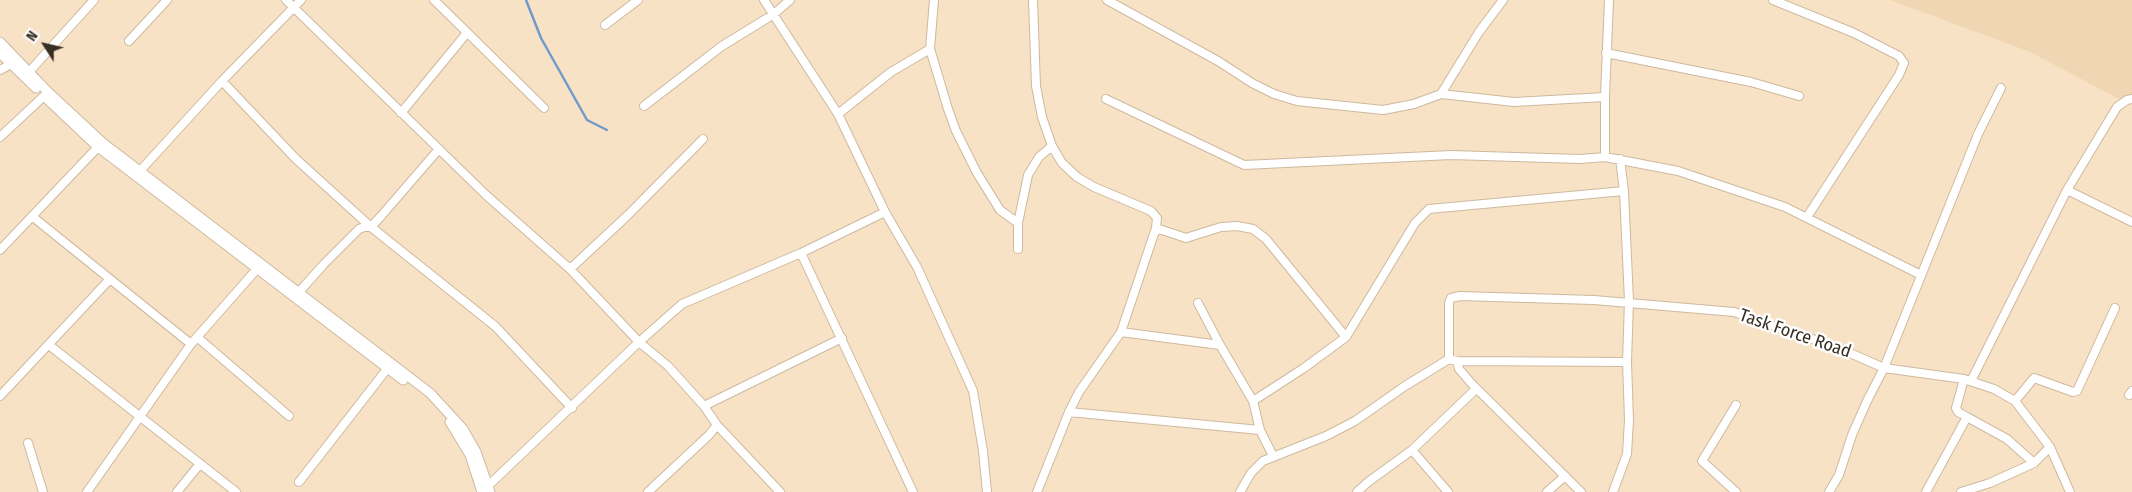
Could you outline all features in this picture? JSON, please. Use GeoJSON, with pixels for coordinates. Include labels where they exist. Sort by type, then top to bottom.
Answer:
{"type":"FeatureCollection","features":[{"type":"Feature","properties":{"kind":"street"},"geometry":{"type":"LineString","coordinates":[[29,72],[94,0]]}},
{"type":"Feature","properties":{"kind":"street"},"geometry":{"type":"LineString","coordinates":[[130,41],[167,0]]}},
{"type":"Feature","properties":{"kind":"street"},"geometry":{"type":"LineString","coordinates":[[286,0],[439,150],[570,269],[639,342],[668,366],[704,406],[717,425],[780,492]]}},
{"type":"Feature","properties":{"kind":"street"},"geometry":{"type":"LineString","coordinates":[[139,172],[222,81],[301,0]]}},
{"type":"Feature","properties":{"kind":"street"},"geometry":{"type":"LineString","coordinates":[[434,0],[466,34],[514,77],[544,108]]}},
{"type":"Feature","properties":{"kind":"street"},"geometry":{"type":"LineString","coordinates":[[605,25],[638,0]]}},
{"type":"Feature","properties":{"kind":"street"},"geometry":{"type":"LineString","coordinates":[[764,0],[838,114],[885,212],[917,267],[973,391],[983,451],[987,492]]}},
{"type":"Feature","properties":{"kind":"street"},"geometry":{"type":"LineString","coordinates":[[644,106],[722,46],[774,14],[790,0]]}},
{"type":"Feature","properties":{"kind":"street"},"geometry":{"type":"LineString","coordinates":[[934,0],[930,49],[956,131],[973,165],[1000,210],[1018,223]]}},
{"type":"Feature","properties":{"kind":"street"},"geometry":{"type":"LineString","coordinates":[[1033,0],[1036,86],[1042,118],[1052,146],[1062,163],[1077,177],[1094,187],[1151,211],[1156,216],[1156,228],[1121,332],[1079,392],[1069,412],[1040,490]]}},
{"type":"Feature","properties":{"kind":"street"},"geometry":{"type":"LineString","coordinates":[[1107,0],[1218,61],[1252,83],[1274,94],[1297,101],[1383,110],[1414,104],[1441,94],[1514,102],[1605,97]]}},
{"type":"Feature","properties":{"kind":"street"},"geometry":{"type":"LineString","coordinates":[[1441,94],[1479,32],[1503,0]]}},
{"type":"Feature","properties":{"kind":"street"},"geometry":{"type":"LineString","coordinates":[[1605,157],[1606,53],[1609,0]]}},
{"type":"Feature","properties":{"kind":"street"},"geometry":{"type":"LineString","coordinates":[[1773,0],[1854,33],[1899,56],[1904,63],[1899,75],[1807,217]]}},
{"type":"Feature","properties":{"kind":"street"},"geometry":{"type":"LineString","coordinates":[[401,113],[466,34]]}},
{"type":"Feature","properties":{"kind":"street"},"geometry":{"type":"LineString","coordinates":[[0,42],[85,127],[139,172],[430,393],[442,404],[462,429],[476,452],[490,488],[639,342],[682,304],[801,253],[885,212]]}},
{"type":"Feature","properties":{"kind":"street"},"geometry":{"type":"LineString","coordinates":[[838,114],[891,72],[930,49]]}},
{"type":"Feature","properties":{"kind":"street"},"geometry":{"type":"LineString","coordinates":[[0,53],[98,147],[256,270],[427,398],[450,421],[470,455],[482,492]]}},
{"type":"Feature","properties":{"kind":"street"},"geometry":{"type":"LineString","coordinates":[[1606,53],[1752,82],[1799,96]]}},
{"type":"Feature","properties":{"kind":"street"},"geometry":{"type":"LineString","coordinates":[[0,70],[11,64]]}},
{"type":"Feature","properties":{"kind":"street"},"geometry":{"type":"LineString","coordinates":[[222,81],[296,159],[371,227],[495,326],[572,408]]}},
{"type":"Feature","properties":{"kind":"street"},"geometry":{"type":"LineString","coordinates":[[1829,492],[1839,475],[1863,409],[1884,368],[1978,134],[2000,88]]}},
{"type":"Feature","properties":{"kind":"street"},"geometry":{"type":"LineString","coordinates":[[0,137],[44,96]]}},
{"type":"Feature","properties":{"kind":"street"},"geometry":{"type":"LineString","coordinates":[[2034,463],[2007,439],[1958,412],[1956,408],[1967,380],[2067,190],[2117,107],[2132,98]]}},
{"type":"Feature","properties":{"kind":"street"},"geometry":{"type":"LineString","coordinates":[[1106,99],[1244,165],[1451,155],[1580,159],[1605,157],[1678,171],[1785,207],[1921,275]]}},
{"type":"Feature","properties":{"kind":"street"},"geometry":{"type":"LineString","coordinates":[[570,269],[703,139]]}},
{"type":"Feature","properties":{"kind":"street"},"geometry":{"type":"LineString","coordinates":[[1018,249],[1018,223],[1028,175],[1039,157],[1052,146]]}},
{"type":"Feature","properties":{"kind":"street"},"geometry":{"type":"LineString","coordinates":[[0,250],[98,147]]}},
{"type":"Feature","properties":{"kind":"street"},"geometry":{"type":"LineString","coordinates":[[299,292],[359,229],[371,227],[439,150]]}},
{"type":"Feature","properties":{"kind":"street"},"geometry":{"type":"LineString","coordinates":[[1612,492],[1627,454],[1629,420],[1627,362],[1629,302],[1624,191],[1620,159]]}},
{"type":"Feature","properties":{"kind":"street"},"geometry":{"type":"LineString","coordinates":[[2067,190],[2132,222]]}},
{"type":"Feature","properties":{"kind":"street"},"geometry":{"type":"LineString","coordinates":[[1253,401],[1304,368],[1346,337],[1415,223],[1429,209],[1624,191]]}},
{"type":"Feature","properties":{"kind":"street"},"geometry":{"type":"LineString","coordinates":[[33,217],[191,344]]}},
{"type":"Feature","properties":{"kind":"street"},"geometry":{"type":"LineString","coordinates":[[1156,228],[1186,238],[1221,227],[1237,226],[1253,229],[1266,239],[1346,337]]}},
{"type":"Feature","properties":{"kind":"street"},"geometry":{"type":"LineString","coordinates":[[801,253],[913,492]]}},
{"type":"Feature","properties":{"kind":"street"},"geometry":{"type":"LineString","coordinates":[[87,492],[197,336],[256,270]]}},
{"type":"Feature","properties":{"kind":"street"},"geometry":{"type":"LineString","coordinates":[[0,396],[110,279]]}},
{"type":"Feature","properties":{"kind":"street","name":"Task Force Road"},"geometry":{"type":"LineString","coordinates":[[1453,360],[1449,303],[1454,296],[1629,302],[1734,312],[1804,335],[1884,368],[1967,380],[1994,389],[2015,401],[2050,447],[2070,492]]}},
{"type":"Feature","properties":{"kind":"street"},"geometry":{"type":"LineString","coordinates":[[1198,304],[1253,401],[1260,430],[1273,456]]}},
{"type":"Feature","properties":{"kind":"street"},"geometry":{"type":"LineString","coordinates":[[2015,401],[2034,378],[2077,392],[2115,308]]}},
{"type":"Feature","properties":{"kind":"street"},"geometry":{"type":"LineString","coordinates":[[1121,332],[1220,345]]}},
{"type":"Feature","properties":{"kind":"street"},"geometry":{"type":"LineString","coordinates":[[197,336],[289,416]]}},
{"type":"Feature","properties":{"kind":"street"},"geometry":{"type":"LineString","coordinates":[[704,406],[842,338]]}},
{"type":"Feature","properties":{"kind":"street"},"geometry":{"type":"LineString","coordinates":[[49,345],[141,416],[199,465],[236,492]]}},
{"type":"Feature","properties":{"kind":"street"},"geometry":{"type":"LineString","coordinates":[[1240,492],[1252,473],[1264,461],[1326,436],[1355,421],[1405,386],[1453,360],[1627,362]]}},
{"type":"Feature","properties":{"kind":"street"},"geometry":{"type":"LineString","coordinates":[[1453,360],[1476,389],[1581,492]]}},
{"type":"Feature","properties":{"kind":"street"},"geometry":{"type":"LineString","coordinates":[[299,482],[387,369]]}},
{"type":"Feature","properties":{"kind":"street"},"geometry":{"type":"LineString","coordinates":[[1357,492],[1412,450],[1476,389]]}},
{"type":"Feature","properties":{"kind":"street"},"geometry":{"type":"LineString","coordinates":[[1736,405],[1702,461],[1736,492]]}},
{"type":"Feature","properties":{"kind":"street"},"geometry":{"type":"LineString","coordinates":[[1069,412],[1260,430]]}},
{"type":"Feature","properties":{"kind":"street"},"geometry":{"type":"LineString","coordinates":[[1926,492],[1967,417]]}},
{"type":"Feature","properties":{"kind":"street"},"geometry":{"type":"LineString","coordinates":[[648,492],[710,435],[717,425]]}},
{"type":"Feature","properties":{"kind":"street"},"geometry":{"type":"LineString","coordinates":[[28,443],[44,492]]}},
{"type":"Feature","properties":{"kind":"street"},"geometry":{"type":"LineString","coordinates":[[1961,492],[1990,483],[2034,463],[2050,447]]}},
{"type":"Feature","properties":{"kind":"street"},"geometry":{"type":"LineString","coordinates":[[1412,450],[1448,492]]}},
{"type":"Feature","properties":{"kind":"street"},"geometry":{"type":"LineString","coordinates":[[177,492],[199,465]]}},
{"type":"Feature","properties":{"kind":"street"},"geometry":{"type":"LineString","coordinates":[[1548,492],[1566,476]]}},
{"type":"Feature","properties":{"kind":"shaded area"},"geometry":{"type":"Polygon","coordinates":[[[1890,0],[2132,0],[2132,103],[2121,100],[2030,52],[1890,0]]]}},
{"type":"Feature","properties":{"kind":"waterway"},"geometry":{"type":"LineString","coordinates":[[526,0],[541,38],[587,120],[607,130]]}}]}
